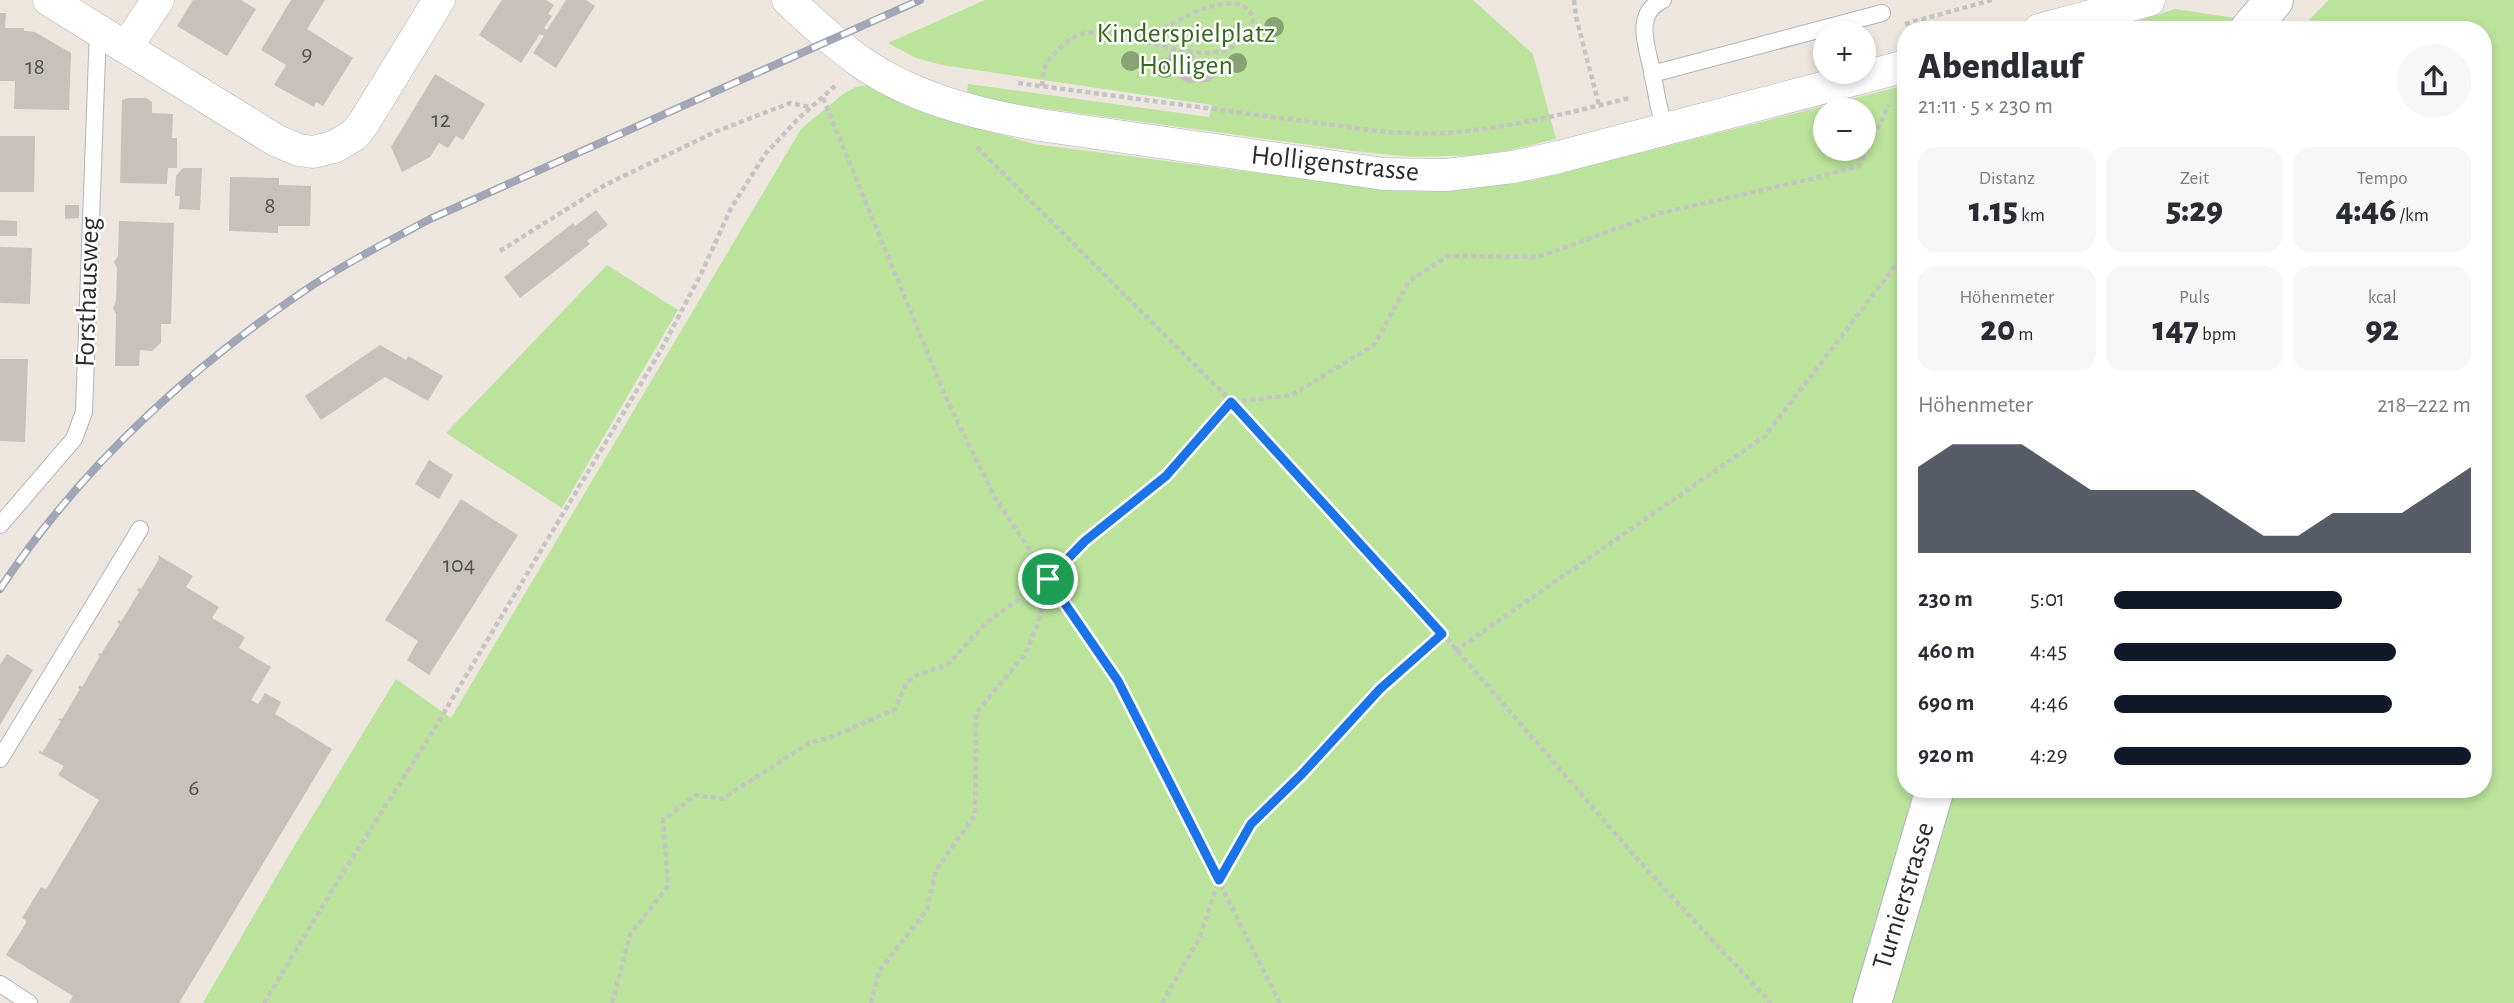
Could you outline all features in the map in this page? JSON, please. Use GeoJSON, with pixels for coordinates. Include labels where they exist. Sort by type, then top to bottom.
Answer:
{"type":"FeatureCollection","features":[{"type":"Feature","properties":{"kind":"main road","name":"Turnierstrasse"},"geometry":{"type":"LineString","coordinates":[[1872,1003],[1932,798]]}},
{"type":"Feature","properties":{"kind":"street"},"geometry":{"type":"LineString","coordinates":[[49,0],[277,141],[299,150],[324,150],[343,143],[363,124],[439,0]]}},
{"type":"Feature","properties":{"kind":"street"},"geometry":{"type":"LineString","coordinates":[[127,47],[158,0]]}},
{"type":"Feature","properties":{"kind":"street","name":"Holligenstrasse"},"geometry":{"type":"LineString","coordinates":[[788,0],[859,61],[883,76],[949,104],[1040,125],[1404,175],[1446,175],[1513,167],[1665,131],[1897,68]]}},
{"type":"Feature","properties":{"kind":"street"},"geometry":{"type":"LineString","coordinates":[[2072,21],[2149,0]]}},
{"type":"Feature","properties":{"kind":"lane"},"geometry":{"type":"LineString","coordinates":[[1663,0],[1647,15],[1643,37],[1665,131]]}},
{"type":"Feature","properties":{"kind":"lane"},"geometry":{"type":"LineString","coordinates":[[1652,74],[1882,13]]}},
{"type":"Feature","properties":{"kind":"lane","name":"Forsthausweg"},"geometry":{"type":"LineString","coordinates":[[0,525],[74,439],[84,412],[98,29]]}},
{"type":"Feature","properties":{"kind":"lane"},"geometry":{"type":"LineString","coordinates":[[0,759],[140,529]]}},
{"type":"Feature","properties":{"kind":"lane"},"geometry":{"type":"LineString","coordinates":[[0,985],[29,1003]]}},
{"type":"Feature","properties":{"kind":"path"},"geometry":{"type":"LineString","coordinates":[[1005,81],[1386,132],[1446,133],[1517,124],[1599,105],[1574,0]]}},
{"type":"Feature","properties":{"kind":"path"},"geometry":{"type":"LineString","coordinates":[[1916,21],[1992,0]]}},
{"type":"Feature","properties":{"kind":"path"},"geometry":{"type":"LineString","coordinates":[[1042,86],[1046,63],[1073,37],[1088,33],[1133,38],[1201,52],[1223,51],[1246,37],[1253,21],[1248,11],[1239,4],[1215,2],[1200,6],[1154,32],[1133,38]]}},
{"type":"Feature","properties":{"kind":"path"},"geometry":{"type":"LineString","coordinates":[[264,1003],[430,736],[661,350],[702,272],[731,208],[766,153],[859,61]]}},
{"type":"Feature","properties":{"kind":"path"},"geometry":{"type":"LineString","coordinates":[[823,97],[946,398],[995,498],[1118,681],[1280,1003]]}},
{"type":"Feature","properties":{"kind":"path"},"geometry":{"type":"LineString","coordinates":[[612,1003],[630,935],[668,887],[663,820],[696,795],[722,799],[809,743],[832,737],[895,709],[907,682],[918,675],[947,665],[987,622],[1048,579],[1085,541],[1166,476],[1231,402],[1292,396],[1374,345],[1409,281],[1448,256],[1538,257],[1657,214],[1859,166],[1891,103],[1897,100]]}},
{"type":"Feature","properties":{"kind":"path"},"geometry":{"type":"LineString","coordinates":[[500,251],[605,185],[717,131],[790,103],[811,108]]}},
{"type":"Feature","properties":{"kind":"path"},"geometry":{"type":"LineString","coordinates":[[949,104],[985,158],[1231,402],[1442,634],[1646,869],[1771,1003]]}},
{"type":"Feature","properties":{"kind":"path"},"geometry":{"type":"LineString","coordinates":[[1455,650],[1765,436],[1897,264]]}},
{"type":"Feature","properties":{"kind":"path"},"geometry":{"type":"LineString","coordinates":[[871,1003],[879,971],[927,910],[936,870],[975,815],[976,713],[1025,654],[1038,624],[1048,579]]}},
{"type":"Feature","properties":{"kind":"path"},"geometry":{"type":"LineString","coordinates":[[1163,1003],[1199,939],[1219,880],[1251,824],[1302,774],[1380,689],[1442,634]]}},
{"type":"Feature","properties":{"kind":"green space","name":"Kinderspielplatz Holligen"},"geometry":{"type":"Polygon","coordinates":[[[985,0],[1473,0],[1533,54],[1556,139],[1479,155],[1413,157],[1005,103],[967,92],[968,84],[1209,117],[1212,105],[942,65],[916,58],[888,43],[985,0]]]}},
{"type":"Feature","properties":{"kind":"green space"},"geometry":{"type":"Polygon","coordinates":[[[2329,0],[2514,0],[2514,1003],[203,1003],[396,679],[451,718],[801,129],[843,94],[866,85],[905,106],[1034,144],[1398,191],[1452,190],[1534,180],[1813,109],[1813,161],[1876,161],[1876,98],[1855,98],[1897,87],[1897,798],[2492,798],[2492,21],[2308,21],[2329,0]]]}},
{"type":"Feature","properties":{"kind":"green space"},"geometry":{"type":"Polygon","coordinates":[[[2175,9],[2255,21],[2137,21],[2175,9]]]}},
{"type":"Feature","properties":{"kind":"green space"},"geometry":{"type":"Polygon","coordinates":[[[607,265],[678,310],[562,508],[446,433],[607,265]]]}},
{"type":"Feature","properties":{"kind":"building"},"geometry":{"type":"Polygon","coordinates":[[[193,0],[241,0],[256,9],[227,56],[177,26],[193,0]]]}},
{"type":"Feature","properties":{"kind":"building"},"geometry":{"type":"Polygon","coordinates":[[[291,0],[325,0],[307,29],[353,58],[323,106],[316,102],[314,107],[274,85],[286,65],[261,50],[291,0]]]}},
{"type":"Feature","properties":{"kind":"building"},"geometry":{"type":"Polygon","coordinates":[[[502,0],[546,0],[554,5],[548,14],[552,16],[544,28],[547,30],[566,0],[586,0],[595,6],[556,68],[533,53],[544,36],[540,34],[521,63],[479,35],[502,0]]]}},
{"type":"Feature","properties":{"kind":"building"},"geometry":{"type":"Polygon","coordinates":[[[0,13],[6,13],[5,28],[24,28],[24,31],[35,32],[71,53],[69,110],[14,109],[15,81],[0,81],[0,13]]]}},
{"type":"Feature","properties":{"kind":"building"},"geometry":{"type":"Polygon","coordinates":[[[1193,53],[1196,62],[1202,66],[1211,66],[1215,77],[1209,82],[1187,83],[1176,76],[1170,66],[1168,54],[1193,53]]]}},
{"type":"Feature","properties":{"kind":"building"},"geometry":{"type":"Polygon","coordinates":[[[435,74],[485,104],[463,140],[456,136],[448,148],[439,143],[430,157],[402,172],[391,147],[435,74]]]}},
{"type":"Feature","properties":{"kind":"building"},"geometry":{"type":"Polygon","coordinates":[[[146,98],[152,102],[152,113],[173,114],[172,138],[177,138],[177,168],[168,168],[167,184],[120,183],[122,100],[146,98]]]}},
{"type":"Feature","properties":{"kind":"building"},"geometry":{"type":"Polygon","coordinates":[[[0,136],[35,136],[34,192],[0,192],[0,136]]]}},
{"type":"Feature","properties":{"kind":"building"},"geometry":{"type":"Polygon","coordinates":[[[183,168],[202,168],[200,210],[179,209],[180,196],[175,196],[176,176],[183,168]]]}},
{"type":"Feature","properties":{"kind":"building"},"geometry":{"type":"Polygon","coordinates":[[[230,177],[279,178],[279,185],[311,186],[310,226],[278,226],[278,233],[229,231],[230,177]]]}},
{"type":"Feature","properties":{"kind":"building"},"geometry":{"type":"Polygon","coordinates":[[[65,205],[79,205],[79,218],[65,219],[65,205]]]}},
{"type":"Feature","properties":{"kind":"building"},"geometry":{"type":"Polygon","coordinates":[[[596,210],[608,225],[587,241],[590,244],[520,298],[504,277],[573,223],[575,226],[596,210]]]}},
{"type":"Feature","properties":{"kind":"building"},"geometry":{"type":"Polygon","coordinates":[[[0,220],[17,221],[17,236],[0,236],[0,220]]]}},
{"type":"Feature","properties":{"kind":"building"},"geometry":{"type":"Polygon","coordinates":[[[119,221],[174,223],[171,324],[161,324],[161,343],[152,351],[140,350],[139,366],[115,366],[116,314],[113,308],[116,301],[117,268],[114,262],[118,256],[119,221]]]}},
{"type":"Feature","properties":{"kind":"building"},"geometry":{"type":"Polygon","coordinates":[[[0,247],[32,248],[30,304],[0,303],[0,247]]]}},
{"type":"Feature","properties":{"kind":"building"},"geometry":{"type":"Polygon","coordinates":[[[380,345],[406,360],[408,356],[443,376],[428,401],[385,377],[321,420],[305,396],[380,345]]]}},
{"type":"Feature","properties":{"kind":"building"},"geometry":{"type":"Polygon","coordinates":[[[0,359],[28,359],[25,442],[0,441],[0,359]]]}},
{"type":"Feature","properties":{"kind":"building"},"geometry":{"type":"Polygon","coordinates":[[[429,460],[453,475],[439,499],[415,484],[429,460]]]}},
{"type":"Feature","properties":{"kind":"building"},"geometry":{"type":"Polygon","coordinates":[[[461,499],[518,535],[429,675],[407,660],[418,641],[385,620],[461,499]]]}},
{"type":"Feature","properties":{"kind":"building"},"geometry":{"type":"Polygon","coordinates":[[[158,555],[193,576],[186,587],[219,607],[212,618],[245,637],[239,648],[271,667],[251,700],[258,704],[265,693],[281,702],[275,714],[332,749],[179,1003],[69,1003],[73,996],[6,955],[26,923],[22,918],[41,887],[47,888],[99,800],[58,775],[64,766],[39,753],[40,750],[42,753],[61,721],[58,720],[62,719],[80,689],[78,688],[80,685],[82,687],[100,656],[99,653],[101,654],[120,624],[117,622],[121,622],[139,592],[137,590],[141,589],[159,559],[158,555]]]}},
{"type":"Feature","properties":{"kind":"building"},"geometry":{"type":"Polygon","coordinates":[[[7,654],[33,670],[0,725],[0,665],[7,654]]]}},
{"type":"Feature","properties":{"kind":"railway"},"geometry":{"type":"LineString","coordinates":[[0,589],[63,504],[136,427],[216,356],[317,283],[430,219],[920,0]]}},
{"type":"Feature","properties":{"kind":"route"},"geometry":{"type":"LineString","coordinates":[[1231,402],[1442,634],[1380,689],[1302,774],[1251,824],[1219,880],[1118,681],[1048,579],[1085,541],[1166,476],[1231,402]]}}]}
